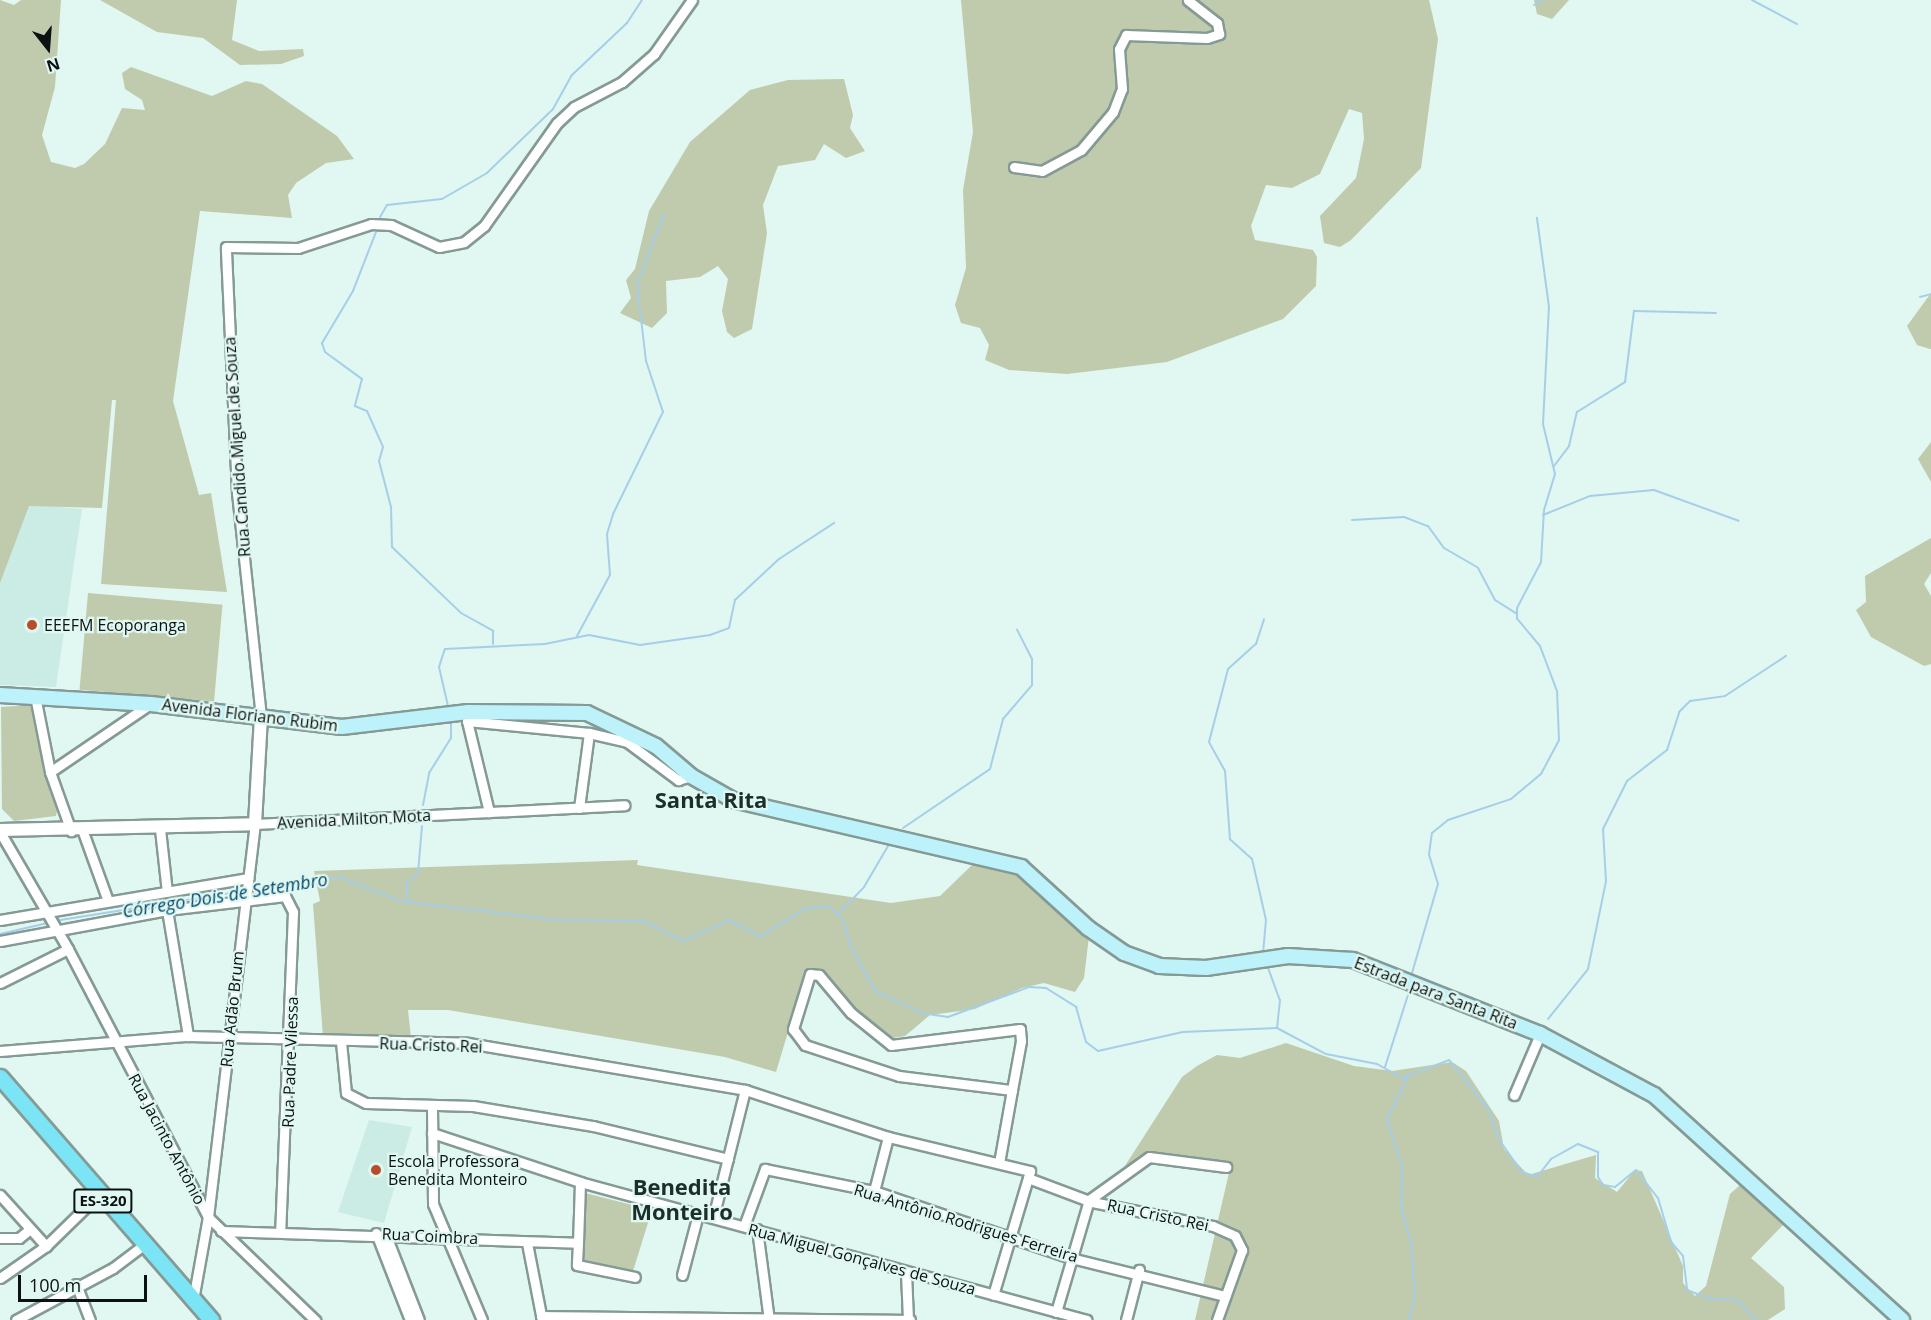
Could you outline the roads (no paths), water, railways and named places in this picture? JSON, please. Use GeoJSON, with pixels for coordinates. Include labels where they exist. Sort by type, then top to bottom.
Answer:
{"type":"FeatureCollection","features":[{"type":"Feature","properties":{"kind":"main road","name":"Avenida Floriano Rubim"},"geometry":{"type":"LineString","coordinates":[[0,695],[151,704],[342,727],[467,716]]}},
{"type":"Feature","properties":{"kind":"main road","name":"Estrada para Santa Rita"},"geometry":{"type":"LineString","coordinates":[[467,716],[587,713],[656,746],[691,776],[733,800],[778,813],[889,832],[1021,867],[1088,928],[1124,953],[1159,966],[1206,968],[1326,955],[1378,968],[1540,1034],[1654,1095],[1902,1320]]}},
{"type":"Feature","properties":{"kind":"main road","name":"ES-320"},"geometry":{"type":"LineString","coordinates":[[0,1077],[98,1196],[211,1320]]}},
{"type":"Feature","properties":{"kind":"street","name":"Rua Candido Miguel de Souza"},"geometry":{"type":"LineString","coordinates":[[261,717],[237,494],[226,248],[298,248],[371,224],[391,225],[439,247],[464,242],[484,226],[557,123],[574,107],[622,82],[654,54],[692,0]]}},
{"type":"Feature","properties":{"kind":"street"},"geometry":{"type":"LineString","coordinates":[[1014,167],[1042,171],[1081,150],[1113,112],[1122,89],[1119,49],[1126,35],[1207,38],[1219,34],[1217,23],[1188,0]]}},
{"type":"Feature","properties":{"kind":"street"},"geometry":{"type":"LineString","coordinates":[[34,696],[50,772],[108,901]]}},
{"type":"Feature","properties":{"kind":"street"},"geometry":{"type":"LineString","coordinates":[[50,772],[151,704]]}},
{"type":"Feature","properties":{"kind":"street"},"geometry":{"type":"LineString","coordinates":[[467,716],[489,812]]}},
{"type":"Feature","properties":{"kind":"street","name":"Avenida Floriano Rubim"},"geometry":{"type":"LineString","coordinates":[[467,716],[589,733],[627,742],[678,780],[691,776]]}},
{"type":"Feature","properties":{"kind":"street","name":"Rua Adão Brum"},"geometry":{"type":"LineString","coordinates":[[193,1300],[208,1217],[244,899],[255,824],[261,717]]}},
{"type":"Feature","properties":{"kind":"street"},"geometry":{"type":"LineString","coordinates":[[579,808],[589,733]]}},
{"type":"Feature","properties":{"kind":"street","name":"Avenida Milton Mota"},"geometry":{"type":"LineString","coordinates":[[0,831],[160,829],[624,805]]}},
{"type":"Feature","properties":{"kind":"street"},"geometry":{"type":"LineString","coordinates":[[160,829],[166,892]]}},
{"type":"Feature","properties":{"kind":"street","name":"Rua Jacinto Antônio"},"geometry":{"type":"LineString","coordinates":[[0,831],[68,949],[208,1217],[315,1320]]}},
{"type":"Feature","properties":{"kind":"street"},"geometry":{"type":"LineString","coordinates":[[0,920],[108,901],[248,881]]}},
{"type":"Feature","properties":{"kind":"street","name":"Rua Padre Vilessa"},"geometry":{"type":"LineString","coordinates":[[244,899],[285,896],[293,912],[291,1038],[280,1230]]}},
{"type":"Feature","properties":{"kind":"street"},"geometry":{"type":"LineString","coordinates":[[0,941],[55,928],[244,899]]}},
{"type":"Feature","properties":{"kind":"street"},"geometry":{"type":"LineString","coordinates":[[167,910],[188,1036]]}},
{"type":"Feature","properties":{"kind":"street"},"geometry":{"type":"LineString","coordinates":[[0,982],[68,949]]}},
{"type":"Feature","properties":{"kind":"street"},"geometry":{"type":"LineString","coordinates":[[999,1162],[1012,1090],[1020,1029],[891,1045],[851,1013],[819,975],[810,974],[793,1029],[805,1045],[899,1076],[1012,1090]]}},
{"type":"Feature","properties":{"kind":"street"},"geometry":{"type":"LineString","coordinates":[[1514,1095],[1540,1034]]}},
{"type":"Feature","properties":{"kind":"street","name":"Rua Cristo Rei"},"geometry":{"type":"LineString","coordinates":[[0,1052],[115,1039],[229,1035],[341,1042],[468,1043],[745,1090],[888,1137],[999,1162],[1089,1200],[1213,1226],[1235,1236],[1242,1250],[1217,1320]]}},
{"type":"Feature","properties":{"kind":"street"},"geometry":{"type":"LineString","coordinates":[[341,1042],[350,1098],[432,1106],[473,1106],[593,1126],[728,1159]]}},
{"type":"Feature","properties":{"kind":"street"},"geometry":{"type":"LineString","coordinates":[[713,1218],[745,1090]]}},
{"type":"Feature","properties":{"kind":"street"},"geometry":{"type":"LineString","coordinates":[[432,1106],[433,1204],[482,1320]]}},
{"type":"Feature","properties":{"kind":"street","name":"Rua Miguel Gonçalves de Souza"},"geometry":{"type":"LineString","coordinates":[[432,1133],[580,1182],[1087,1320]]}},
{"type":"Feature","properties":{"kind":"street"},"geometry":{"type":"LineString","coordinates":[[874,1191],[888,1137]]}},
{"type":"Feature","properties":{"kind":"street"},"geometry":{"type":"LineString","coordinates":[[1056,1312],[1089,1200],[1149,1157],[1226,1167]]}},
{"type":"Feature","properties":{"kind":"street","name":"Rua Antônio Rodrigues Ferreira"},"geometry":{"type":"LineString","coordinates":[[744,1226],[765,1169],[874,1191],[1010,1235],[1071,1258],[1139,1270],[1225,1296]]}},
{"type":"Feature","properties":{"kind":"street"},"geometry":{"type":"LineString","coordinates":[[993,1295],[1029,1174]]}},
{"type":"Feature","properties":{"kind":"street"},"geometry":{"type":"LineString","coordinates":[[580,1182],[577,1265],[635,1277]]}},
{"type":"Feature","properties":{"kind":"street"},"geometry":{"type":"LineString","coordinates":[[0,1195],[29,1230],[46,1246]]}},
{"type":"Feature","properties":{"kind":"street"},"geometry":{"type":"LineString","coordinates":[[0,1278],[46,1246],[98,1196]]}},
{"type":"Feature","properties":{"kind":"street"},"geometry":{"type":"LineString","coordinates":[[682,1275],[698,1214]]}},
{"type":"Feature","properties":{"kind":"street"},"geometry":{"type":"LineString","coordinates":[[757,1229],[769,1318]]}},
{"type":"Feature","properties":{"kind":"street"},"geometry":{"type":"LineString","coordinates":[[0,1238],[19,1238],[29,1230]]}},
{"type":"Feature","properties":{"kind":"street","name":"Rua Coimbra"},"geometry":{"type":"LineString","coordinates":[[221,1231],[380,1233],[527,1243],[578,1243]]}},
{"type":"Feature","properties":{"kind":"street"},"geometry":{"type":"LineString","coordinates":[[380,1233],[413,1317]]}},
{"type":"Feature","properties":{"kind":"street"},"geometry":{"type":"LineString","coordinates":[[527,1243],[542,1318],[909,1320],[906,1272]]}},
{"type":"Feature","properties":{"kind":"street"},"geometry":{"type":"LineString","coordinates":[[16,1320],[76,1284],[113,1268],[144,1245]]}},
{"type":"Feature","properties":{"kind":"street"},"geometry":{"type":"LineString","coordinates":[[1126,1320],[1139,1270]]}},
{"type":"Feature","properties":{"kind":"street"},"geometry":{"type":"LineString","coordinates":[[76,1284],[90,1320]]}},
{"type":"Feature","properties":{"kind":"waterway"},"geometry":{"type":"LineString","coordinates":[[380,217],[387,205],[442,199],[487,173],[553,109],[571,76],[627,23],[642,0]]}},
{"type":"Feature","properties":{"kind":"waterway"},"geometry":{"type":"LineString","coordinates":[[1534,5],[1543,0]]}},
{"type":"Feature","properties":{"kind":"waterway"},"geometry":{"type":"LineString","coordinates":[[1752,0],[1797,24]]}},
{"type":"Feature","properties":{"kind":"waterway"},"geometry":{"type":"LineString","coordinates":[[577,636],[610,575],[607,534],[613,514],[663,412],[646,361],[637,284],[664,214]]}},
{"type":"Feature","properties":{"kind":"waterway"},"geometry":{"type":"LineString","coordinates":[[1412,973],[1438,884],[1429,854],[1432,833],[1448,820],[1511,799],[1541,774],[1559,740],[1557,691],[1540,646],[1517,619],[1517,608],[1541,562],[1544,510],[1555,474],[1543,424],[1549,307],[1537,218]]}},
{"type":"Feature","properties":{"kind":"waterway"},"geometry":{"type":"LineString","coordinates":[[376,232],[353,291],[322,343],[325,352],[362,379],[355,406],[367,411],[383,447],[379,461],[391,507],[392,547],[461,613],[493,631],[493,644]]}},
{"type":"Feature","properties":{"kind":"waterway"},"geometry":{"type":"LineString","coordinates":[[1920,297],[1931,294]]}},
{"type":"Feature","properties":{"kind":"waterway"},"geometry":{"type":"LineString","coordinates":[[1554,466],[1569,446],[1577,412],[1625,382],[1634,311],[1716,313]]}},
{"type":"Feature","properties":{"kind":"waterway"},"geometry":{"type":"LineString","coordinates":[[1543,515],[1590,496],[1654,490],[1739,521]]}},
{"type":"Feature","properties":{"kind":"waterway"},"geometry":{"type":"LineString","coordinates":[[1352,520],[1404,517],[1428,526],[1444,548],[1478,568],[1495,600],[1517,614]]}},
{"type":"Feature","properties":{"kind":"waterway"},"geometry":{"type":"LineString","coordinates":[[448,706],[439,667],[445,649],[545,644],[589,635],[640,645],[710,635],[729,628],[735,600],[779,559],[834,523]]}},
{"type":"Feature","properties":{"kind":"waterway"},"geometry":{"type":"LineString","coordinates":[[1263,954],[1266,920],[1252,859],[1230,839],[1225,771],[1209,742],[1228,669],[1256,644],[1264,619]]}},
{"type":"Feature","properties":{"kind":"waterway"},"geometry":{"type":"LineString","coordinates":[[903,828],[990,769],[1003,719],[1032,685],[1032,659],[1017,630]]}},
{"type":"Feature","properties":{"kind":"waterway"},"geometry":{"type":"LineString","coordinates":[[1548,1019],[1588,969],[1606,881],[1603,829],[1627,781],[1667,750],[1679,712],[1690,701],[1725,696],[1786,656]]}},
{"type":"Feature","properties":{"kind":"waterway"},"geometry":{"type":"LineString","coordinates":[[423,805],[429,773],[451,738],[451,720]]}},
{"type":"Feature","properties":{"kind":"waterway"},"geometry":{"type":"LineString","coordinates":[[407,902],[407,883],[418,873],[422,826]]}},
{"type":"Feature","properties":{"kind":"waterway"},"geometry":{"type":"LineString","coordinates":[[839,913],[864,887],[891,841]]}},
{"type":"Feature","properties":{"kind":"waterway","name":"Córrego Dois de Setembro"},"geometry":{"type":"LineString","coordinates":[[249,890],[340,877],[400,901],[557,920],[644,921],[683,941],[729,920],[761,936],[804,909],[829,906],[843,920],[850,945],[875,991],[922,1013],[948,1017],[1029,987],[1046,988],[1076,1007],[1086,1042],[1098,1051],[1183,1032],[1277,1028],[1326,1054],[1377,1064],[1402,1078],[1449,1060],[1487,1107],[1500,1141],[1522,1172],[1537,1177],[1551,1159],[1578,1144],[1598,1152],[1598,1177],[1603,1185],[1615,1187],[1636,1170],[1658,1198],[1671,1242],[1683,1256],[1687,1290],[1711,1299],[1737,1300],[1756,1320]]}},
{"type":"Feature","properties":{"kind":"waterway","name":"Córrego Dois de Setembro"},"geometry":{"type":"LineString","coordinates":[[54,921],[243,891]]}},
{"type":"Feature","properties":{"kind":"waterway","name":"Córrego Dois de Setembro"},"geometry":{"type":"LineString","coordinates":[[0,934],[48,923]]}},
{"type":"Feature","properties":{"kind":"waterway"},"geometry":{"type":"LineString","coordinates":[[1267,965],[1280,1000],[1277,1028]]}},
{"type":"Feature","properties":{"kind":"waterway"},"geometry":{"type":"LineString","coordinates":[[1385,1067],[1409,992]]}},
{"type":"Feature","properties":{"kind":"waterway"},"geometry":{"type":"LineString","coordinates":[[1408,1077],[1387,1119],[1402,1167],[1401,1206],[1411,1243],[1415,1295],[1409,1320]]}},
{"type":"Feature","properties":{"kind":"place","name":"EEEFM Ecoporanga"},"geometry":{"type":"Point","coordinates":[32,625]}},
{"type":"Feature","properties":{"kind":"place","name":"Escola Professora Benedita Monteiro"},"geometry":{"type":"Point","coordinates":[376,1170]}},
{"type":"Feature","properties":{"kind":"district","name":"Santa Rita"},"geometry":{"type":"Point","coordinates":[711,800]}},
{"type":"Feature","properties":{"kind":"district","name":"Benedita Monteiro"},"geometry":{"type":"Point","coordinates":[682,1198]}}]}
